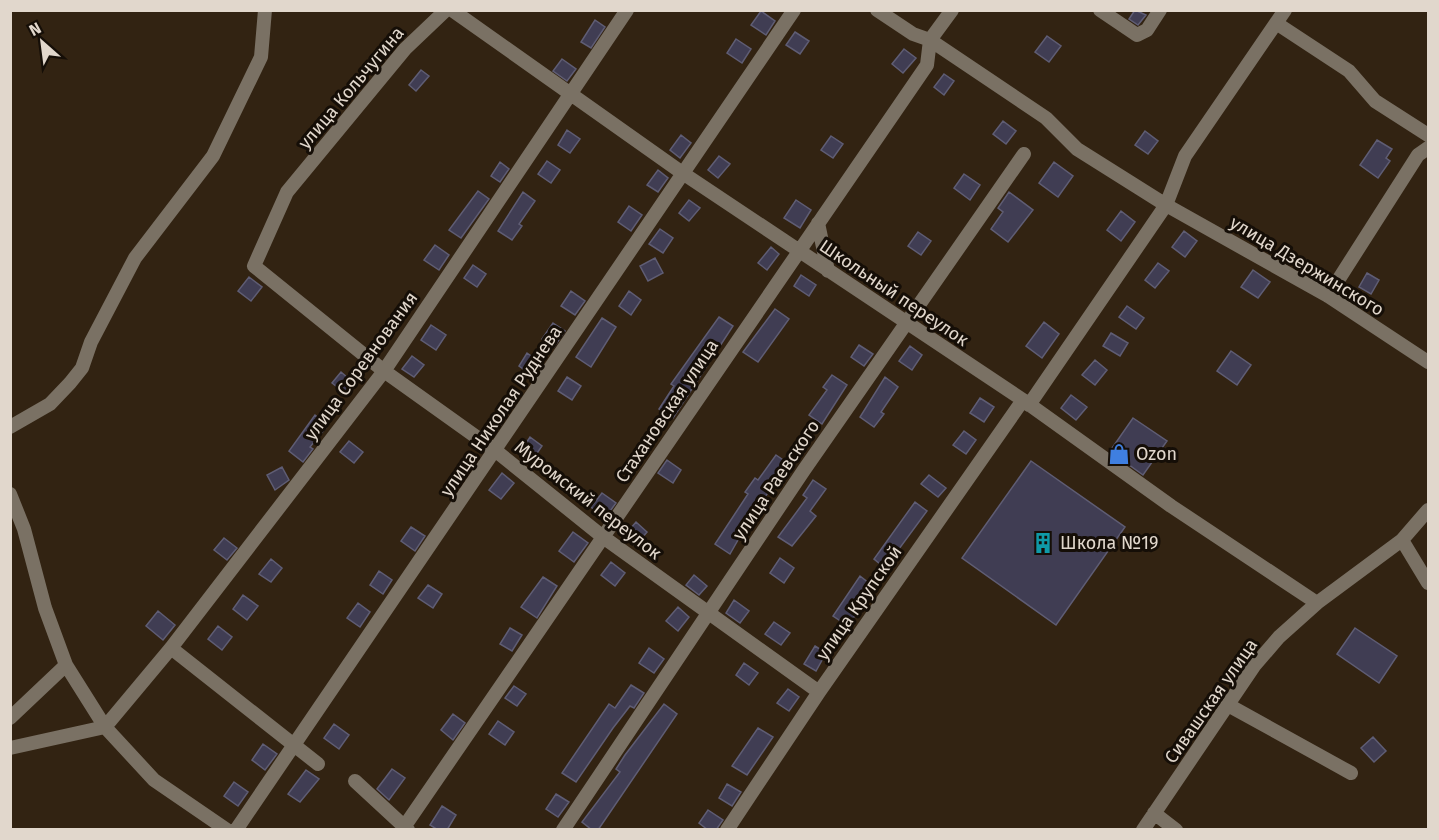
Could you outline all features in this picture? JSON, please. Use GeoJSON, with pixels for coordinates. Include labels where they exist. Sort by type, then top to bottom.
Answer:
{"type":"FeatureCollection","features":[{"type":"Feature","properties":{"kind":"street"},"geometry":{"type":"LineString","coordinates":[[10,427],[50,405],[76,375],[135,258],[213,156],[261,57],[265,10]]}},
{"type":"Feature","properties":{"kind":"street","name":"улица Кольчугина"},"geometry":{"type":"LineString","coordinates":[[254,266],[287,192],[405,49],[446,10]]}},
{"type":"Feature","properties":{"kind":"street","name":"Школьный переулок"},"geometry":{"type":"LineString","coordinates":[[452,10],[681,172],[1026,403],[1172,506],[1317,603]]}},
{"type":"Feature","properties":{"kind":"street","name":"улица Соревнования"},"geometry":{"type":"LineString","coordinates":[[105,727],[171,648],[384,370],[627,10]]}},
{"type":"Feature","properties":{"kind":"street","name":"улица Николая Руднева"},"geometry":{"type":"LineString","coordinates":[[236,830],[496,452],[681,172],[794,10]]}},
{"type":"Feature","properties":{"kind":"street","name":"улица Дзержинского"},"geometry":{"type":"LineString","coordinates":[[877,10],[913,34],[930,40],[1046,118],[1077,149],[1166,205],[1328,296],[1428,362]]}},
{"type":"Feature","properties":{"kind":"street","name":"Стахановская улица"},"geometry":{"type":"LineString","coordinates":[[404,829],[927,65],[930,40],[952,10]]}},
{"type":"Feature","properties":{"kind":"street"},"geometry":{"type":"LineString","coordinates":[[1100,10],[1137,35],[1147,30],[1160,10]]}},
{"type":"Feature","properties":{"kind":"street"},"geometry":{"type":"LineString","coordinates":[[1278,15],[1349,71],[1375,101],[1428,135]]}},
{"type":"Feature","properties":{"kind":"street","name":"улица Крупской"},"geometry":{"type":"LineString","coordinates":[[727,830],[819,692],[1026,403],[1079,335],[1166,205],[1185,156],[1278,15]]}},
{"type":"Feature","properties":{"kind":"street"},"geometry":{"type":"LineString","coordinates":[[1328,296],[1418,155],[1428,148]]}},
{"type":"Feature","properties":{"kind":"street","name":"улица Раевского"},"geometry":{"type":"LineString","coordinates":[[564,830],[709,614],[726,585],[1024,154]]}},
{"type":"Feature","properties":{"kind":"street"},"geometry":{"type":"LineString","coordinates":[[818,223],[828,271]]}},
{"type":"Feature","properties":{"kind":"street","name":"Муромский переулок"},"geometry":{"type":"LineString","coordinates":[[254,266],[384,370],[496,452],[603,537],[819,692]]}},
{"type":"Feature","properties":{"kind":"street"},"geometry":{"type":"LineString","coordinates":[[10,494],[24,529],[45,608],[66,664],[105,727],[154,780],[227,830]]}},
{"type":"Feature","properties":{"kind":"street","name":"Сивашская улица"},"geometry":{"type":"LineString","coordinates":[[1143,830],[1254,666],[1279,637],[1317,603],[1402,540],[1428,510]]}},
{"type":"Feature","properties":{"kind":"street"},"geometry":{"type":"LineString","coordinates":[[1402,540],[1428,583]]}},
{"type":"Feature","properties":{"kind":"street"},"geometry":{"type":"LineString","coordinates":[[171,648],[318,764]]}},
{"type":"Feature","properties":{"kind":"street"},"geometry":{"type":"LineString","coordinates":[[10,718],[66,664]]}},
{"type":"Feature","properties":{"kind":"street"},"geometry":{"type":"LineString","coordinates":[[1228,705],[1351,773]]}},
{"type":"Feature","properties":{"kind":"street"},"geometry":{"type":"LineString","coordinates":[[10,748],[105,727]]}},
{"type":"Feature","properties":{"kind":"street"},"geometry":{"type":"LineString","coordinates":[[354,781],[404,829]]}},
{"type":"Feature","properties":{"kind":"street"},"geometry":{"type":"LineString","coordinates":[[1155,813],[1176,830]]}},
{"type":"Feature","properties":{"kind":"building"},"geometry":{"type":"Polygon","coordinates":[[[1135,10],[1146,15],[1138,25],[1129,19],[1135,10]]]}},
{"type":"Feature","properties":{"kind":"building"},"geometry":{"type":"Polygon","coordinates":[[[761,11],[775,21],[766,35],[751,25],[761,11]]]}},
{"type":"Feature","properties":{"kind":"building"},"geometry":{"type":"Polygon","coordinates":[[[595,20],[605,27],[591,48],[581,42],[595,20]]]}},
{"type":"Feature","properties":{"kind":"building"},"geometry":{"type":"Polygon","coordinates":[[[795,32],[809,41],[800,54],[786,45],[795,32]]]}},
{"type":"Feature","properties":{"kind":"building"},"geometry":{"type":"Polygon","coordinates":[[[1047,36],[1061,46],[1049,62],[1035,52],[1047,36]]]}},
{"type":"Feature","properties":{"kind":"building"},"geometry":{"type":"Polygon","coordinates":[[[736,39],[751,49],[742,63],[727,53],[736,39]]]}},
{"type":"Feature","properties":{"kind":"building"},"geometry":{"type":"Polygon","coordinates":[[[904,49],[916,58],[903,73],[892,64],[904,49]]]}},
{"type":"Feature","properties":{"kind":"building"},"geometry":{"type":"Polygon","coordinates":[[[562,59],[576,69],[567,81],[553,71],[562,59]]]}},
{"type":"Feature","properties":{"kind":"building"},"geometry":{"type":"Polygon","coordinates":[[[421,70],[429,76],[416,91],[409,85],[421,70]]]}},
{"type":"Feature","properties":{"kind":"building"},"geometry":{"type":"Polygon","coordinates":[[[944,74],[954,81],[944,95],[934,87],[944,74]]]}},
{"type":"Feature","properties":{"kind":"building"},"geometry":{"type":"Polygon","coordinates":[[[1003,121],[1016,131],[1006,144],[993,134],[1003,121]]]}},
{"type":"Feature","properties":{"kind":"building"},"geometry":{"type":"Polygon","coordinates":[[[567,130],[580,139],[570,153],[558,145],[567,130]]]}},
{"type":"Feature","properties":{"kind":"building"},"geometry":{"type":"Polygon","coordinates":[[[1145,131],[1158,141],[1148,154],[1135,145],[1145,131]]]}},
{"type":"Feature","properties":{"kind":"building"},"geometry":{"type":"Polygon","coordinates":[[[681,135],[691,143],[680,158],[670,150],[681,135]]]}},
{"type":"Feature","properties":{"kind":"building"},"geometry":{"type":"Polygon","coordinates":[[[831,136],[843,144],[833,158],[821,150],[831,136]]]}},
{"type":"Feature","properties":{"kind":"building"},"geometry":{"type":"Polygon","coordinates":[[[1377,140],[1392,149],[1386,158],[1390,161],[1378,178],[1360,165],[1377,140]]]}},
{"type":"Feature","properties":{"kind":"building"},"geometry":{"type":"Polygon","coordinates":[[[719,156],[730,164],[718,178],[708,170],[719,156]]]}},
{"type":"Feature","properties":{"kind":"building"},"geometry":{"type":"Polygon","coordinates":[[[547,161],[560,170],[551,183],[538,174],[547,161]]]}},
{"type":"Feature","properties":{"kind":"building"},"geometry":{"type":"Polygon","coordinates":[[[500,162],[509,169],[500,182],[491,176],[500,162]]]}},
{"type":"Feature","properties":{"kind":"building"},"geometry":{"type":"Polygon","coordinates":[[[1054,162],[1073,176],[1058,197],[1039,183],[1054,162]]]}},
{"type":"Feature","properties":{"kind":"building"},"geometry":{"type":"Polygon","coordinates":[[[658,170],[668,178],[658,192],[647,185],[658,170]]]}},
{"type":"Feature","properties":{"kind":"building"},"geometry":{"type":"Polygon","coordinates":[[[964,174],[980,185],[970,200],[954,188],[964,174]]]}},
{"type":"Feature","properties":{"kind":"building"},"geometry":{"type":"Polygon","coordinates":[[[478,191],[489,199],[461,238],[449,230],[478,191]]]}},
{"type":"Feature","properties":{"kind":"building"},"geometry":{"type":"Polygon","coordinates":[[[523,192],[535,201],[519,224],[522,226],[512,240],[498,231],[523,192]]]}},
{"type":"Feature","properties":{"kind":"building"},"geometry":{"type":"Polygon","coordinates":[[[1009,192],[1033,210],[1008,242],[991,229],[1003,212],[998,208],[1009,192]]]}},
{"type":"Feature","properties":{"kind":"building"},"geometry":{"type":"Polygon","coordinates":[[[689,200],[700,208],[689,221],[679,213],[689,200]]]}},
{"type":"Feature","properties":{"kind":"building"},"geometry":{"type":"Polygon","coordinates":[[[796,200],[811,210],[800,228],[784,218],[796,200]]]}},
{"type":"Feature","properties":{"kind":"building"},"geometry":{"type":"Polygon","coordinates":[[[629,206],[642,215],[631,231],[618,222],[629,206]]]}},
{"type":"Feature","properties":{"kind":"building"},"geometry":{"type":"Polygon","coordinates":[[[1121,211],[1135,222],[1121,241],[1107,230],[1121,211]]]}},
{"type":"Feature","properties":{"kind":"building"},"geometry":{"type":"Polygon","coordinates":[[[660,229],[673,238],[663,253],[649,244],[660,229]]]}},
{"type":"Feature","properties":{"kind":"building"},"geometry":{"type":"Polygon","coordinates":[[[1184,231],[1197,241],[1185,257],[1172,247],[1184,231]]]}},
{"type":"Feature","properties":{"kind":"building"},"geometry":{"type":"Polygon","coordinates":[[[918,232],[931,241],[921,255],[908,246],[918,232]]]}},
{"type":"Feature","properties":{"kind":"building"},"geometry":{"type":"Polygon","coordinates":[[[435,245],[449,255],[439,270],[424,260],[435,245]]]}},
{"type":"Feature","properties":{"kind":"building"},"geometry":{"type":"Polygon","coordinates":[[[771,247],[779,254],[767,270],[758,263],[771,247]]]}},
{"type":"Feature","properties":{"kind":"building"},"geometry":{"type":"Polygon","coordinates":[[[655,258],[663,273],[648,281],[640,266],[655,258]]]}},
{"type":"Feature","properties":{"kind":"building"},"geometry":{"type":"Polygon","coordinates":[[[1158,263],[1169,271],[1155,288],[1145,280],[1158,263]]]}},
{"type":"Feature","properties":{"kind":"building"},"geometry":{"type":"Polygon","coordinates":[[[473,265],[486,274],[477,287],[464,278],[473,265]]]}},
{"type":"Feature","properties":{"kind":"building"},"geometry":{"type":"Polygon","coordinates":[[[1253,270],[1270,282],[1258,298],[1241,287],[1253,270]]]}},
{"type":"Feature","properties":{"kind":"building"},"geometry":{"type":"Polygon","coordinates":[[[1367,273],[1379,280],[1371,294],[1359,287],[1367,273]]]}},
{"type":"Feature","properties":{"kind":"building"},"geometry":{"type":"Polygon","coordinates":[[[801,275],[816,285],[809,296],[794,286],[801,275]]]}},
{"type":"Feature","properties":{"kind":"building"},"geometry":{"type":"Polygon","coordinates":[[[249,277],[262,287],[251,301],[238,291],[249,277]]]}},
{"type":"Feature","properties":{"kind":"building"},"geometry":{"type":"Polygon","coordinates":[[[571,291],[585,301],[575,315],[561,306],[571,291]]]}},
{"type":"Feature","properties":{"kind":"building"},"geometry":{"type":"Polygon","coordinates":[[[629,291],[641,300],[631,315],[619,306],[629,291]]]}},
{"type":"Feature","properties":{"kind":"building"},"geometry":{"type":"Polygon","coordinates":[[[1127,306],[1144,318],[1136,329],[1119,317],[1127,306]]]}},
{"type":"Feature","properties":{"kind":"building"},"geometry":{"type":"Polygon","coordinates":[[[775,309],[789,319],[758,362],[743,352],[775,309]]]}},
{"type":"Feature","properties":{"kind":"building"},"geometry":{"type":"Polygon","coordinates":[[[719,317],[733,326],[673,418],[659,409],[674,386],[671,384],[719,317]]]}},
{"type":"Feature","properties":{"kind":"building"},"geometry":{"type":"Polygon","coordinates":[[[602,318],[616,327],[591,367],[576,357],[602,318]]]}},
{"type":"Feature","properties":{"kind":"building"},"geometry":{"type":"Polygon","coordinates":[[[1044,322],[1059,334],[1042,358],[1026,346],[1044,322]]]}},
{"type":"Feature","properties":{"kind":"building"},"geometry":{"type":"Polygon","coordinates":[[[553,323],[565,331],[554,347],[542,339],[553,323]]]}},
{"type":"Feature","properties":{"kind":"building"},"geometry":{"type":"Polygon","coordinates":[[[431,325],[446,335],[436,350],[421,340],[431,325]]]}},
{"type":"Feature","properties":{"kind":"building"},"geometry":{"type":"Polygon","coordinates":[[[1111,333],[1128,343],[1120,356],[1103,346],[1111,333]]]}},
{"type":"Feature","properties":{"kind":"building"},"geometry":{"type":"Polygon","coordinates":[[[859,345],[873,354],[864,366],[851,357],[859,345]]]}},
{"type":"Feature","properties":{"kind":"building"},"geometry":{"type":"Polygon","coordinates":[[[910,346],[922,355],[912,370],[899,361],[910,346]]]}},
{"type":"Feature","properties":{"kind":"building"},"geometry":{"type":"Polygon","coordinates":[[[1231,351],[1251,365],[1237,385],[1217,371],[1231,351]]]}},
{"type":"Feature","properties":{"kind":"building"},"geometry":{"type":"Polygon","coordinates":[[[527,353],[541,363],[533,376],[519,366],[527,353]]]}},
{"type":"Feature","properties":{"kind":"building"},"geometry":{"type":"Polygon","coordinates":[[[412,356],[424,365],[414,377],[402,369],[412,356]]]}},
{"type":"Feature","properties":{"kind":"building"},"geometry":{"type":"Polygon","coordinates":[[[1095,360],[1107,370],[1095,385],[1082,375],[1095,360]]]}},
{"type":"Feature","properties":{"kind":"building"},"geometry":{"type":"Polygon","coordinates":[[[341,372],[354,383],[346,394],[332,383],[341,372]]]}},
{"type":"Feature","properties":{"kind":"building"},"geometry":{"type":"Polygon","coordinates":[[[832,375],[847,385],[822,424],[809,415],[827,390],[823,387],[832,375]]]}},
{"type":"Feature","properties":{"kind":"building"},"geometry":{"type":"Polygon","coordinates":[[[567,377],[581,386],[572,400],[558,391],[567,377]]]}},
{"type":"Feature","properties":{"kind":"building"},"geometry":{"type":"Polygon","coordinates":[[[885,377],[898,387],[881,412],[884,414],[874,427],[860,417],[885,377]]]}},
{"type":"Feature","properties":{"kind":"building"},"geometry":{"type":"Polygon","coordinates":[[[1071,395],[1087,407],[1076,420],[1061,408],[1071,395]]]}},
{"type":"Feature","properties":{"kind":"building"},"geometry":{"type":"Polygon","coordinates":[[[980,398],[994,407],[984,422],[970,413],[980,398]]]}},
{"type":"Feature","properties":{"kind":"building"},"geometry":{"type":"Polygon","coordinates":[[[315,415],[328,425],[310,447],[313,449],[303,462],[289,451],[315,415]]]}},
{"type":"Feature","properties":{"kind":"building"},"geometry":{"type":"Polygon","coordinates":[[[494,415],[503,422],[493,436],[484,429],[494,415]]]}},
{"type":"Feature","properties":{"kind":"building"},"geometry":{"type":"Polygon","coordinates":[[[1133,418],[1167,441],[1143,475],[1110,451],[1133,418]]]}},
{"type":"Feature","properties":{"kind":"building"},"geometry":{"type":"Polygon","coordinates":[[[964,431],[976,440],[966,454],[953,445],[964,431]]]}},
{"type":"Feature","properties":{"kind":"building"},"geometry":{"type":"Polygon","coordinates":[[[530,437],[542,446],[531,462],[519,454],[530,437]]]}},
{"type":"Feature","properties":{"kind":"building"},"geometry":{"type":"Polygon","coordinates":[[[349,441],[363,452],[354,463],[340,452],[349,441]]]}},
{"type":"Feature","properties":{"kind":"building"},"geometry":{"type":"Polygon","coordinates":[[[776,455],[789,464],[754,512],[730,554],[715,544],[748,494],[745,492],[755,478],[758,480],[776,455]]]}},
{"type":"Feature","properties":{"kind":"building"},"geometry":{"type":"Polygon","coordinates":[[[465,456],[475,463],[464,479],[454,473],[465,456]]]}},
{"type":"Feature","properties":{"kind":"building"},"geometry":{"type":"Polygon","coordinates":[[[667,460],[681,470],[673,483],[658,473],[667,460]]]}},
{"type":"Feature","properties":{"kind":"building","name":"Школа №19"},"geometry":{"type":"Polygon","coordinates":[[[1031,461],[1125,527],[1056,625],[962,558],[1031,461]]]}},
{"type":"Feature","properties":{"kind":"building"},"geometry":{"type":"Polygon","coordinates":[[[282,467],[289,480],[275,490],[267,475],[282,467]]]}},
{"type":"Feature","properties":{"kind":"building"},"geometry":{"type":"Polygon","coordinates":[[[502,473],[514,483],[501,499],[489,490],[502,473]]]}},
{"type":"Feature","properties":{"kind":"building"},"geometry":{"type":"Polygon","coordinates":[[[929,475],[946,488],[938,497],[921,484],[929,475]]]}},
{"type":"Feature","properties":{"kind":"building"},"geometry":{"type":"Polygon","coordinates":[[[813,480],[826,489],[810,511],[816,516],[792,546],[778,537],[807,498],[803,495],[813,480]]]}},
{"type":"Feature","properties":{"kind":"building"},"geometry":{"type":"Polygon","coordinates":[[[602,493],[616,503],[605,518],[591,507],[602,493]]]}},
{"type":"Feature","properties":{"kind":"building"},"geometry":{"type":"Polygon","coordinates":[[[915,502],[927,511],[885,568],[874,559],[915,502]]]}},
{"type":"Feature","properties":{"kind":"building"},"geometry":{"type":"Polygon","coordinates":[[[636,522],[647,532],[635,546],[624,536],[636,522]]]}},
{"type":"Feature","properties":{"kind":"building"},"geometry":{"type":"Polygon","coordinates":[[[411,527],[425,536],[415,551],[401,541],[411,527]]]}},
{"type":"Feature","properties":{"kind":"building"},"geometry":{"type":"Polygon","coordinates":[[[573,532],[588,543],[574,562],[559,551],[573,532]]]}},
{"type":"Feature","properties":{"kind":"building"},"geometry":{"type":"Polygon","coordinates":[[[224,538],[237,548],[227,560],[214,550],[224,538]]]}},
{"type":"Feature","properties":{"kind":"building"},"geometry":{"type":"Polygon","coordinates":[[[780,558],[794,568],[784,583],[770,573],[780,558]]]}},
{"type":"Feature","properties":{"kind":"building"},"geometry":{"type":"Polygon","coordinates":[[[271,559],[282,568],[271,582],[259,574],[271,559]]]}},
{"type":"Feature","properties":{"kind":"building"},"geometry":{"type":"Polygon","coordinates":[[[611,562],[625,573],[615,586],[601,575],[611,562]]]}},
{"type":"Feature","properties":{"kind":"building"},"geometry":{"type":"Polygon","coordinates":[[[379,571],[392,580],[383,594],[370,585],[379,571]]]}},
{"type":"Feature","properties":{"kind":"building"},"geometry":{"type":"Polygon","coordinates":[[[694,575],[707,586],[699,595],[686,585],[694,575]]]}},
{"type":"Feature","properties":{"kind":"building"},"geometry":{"type":"Polygon","coordinates":[[[860,576],[874,587],[848,626],[833,616],[860,576]]]}},
{"type":"Feature","properties":{"kind":"building"},"geometry":{"type":"Polygon","coordinates":[[[543,577],[557,586],[537,618],[521,607],[543,577]]]}},
{"type":"Feature","properties":{"kind":"building"},"geometry":{"type":"Polygon","coordinates":[[[428,585],[442,594],[433,608],[418,598],[428,585]]]}},
{"type":"Feature","properties":{"kind":"building"},"geometry":{"type":"Polygon","coordinates":[[[243,595],[258,606],[247,620],[233,609],[243,595]]]}},
{"type":"Feature","properties":{"kind":"building"},"geometry":{"type":"Polygon","coordinates":[[[734,600],[749,611],[740,623],[726,613],[734,600]]]}},
{"type":"Feature","properties":{"kind":"building"},"geometry":{"type":"Polygon","coordinates":[[[358,603],[370,612],[360,627],[347,618],[358,603]]]}},
{"type":"Feature","properties":{"kind":"building"},"geometry":{"type":"Polygon","coordinates":[[[678,607],[689,617],[678,631],[666,621],[678,607]]]}},
{"type":"Feature","properties":{"kind":"building"},"geometry":{"type":"Polygon","coordinates":[[[158,611],[175,625],[163,640],[146,626],[158,611]]]}},
{"type":"Feature","properties":{"kind":"building"},"geometry":{"type":"Polygon","coordinates":[[[774,622],[790,633],[781,645],[765,634],[774,622]]]}},
{"type":"Feature","properties":{"kind":"building"},"geometry":{"type":"Polygon","coordinates":[[[218,626],[232,637],[222,650],[208,639],[218,626]]]}},
{"type":"Feature","properties":{"kind":"building"},"geometry":{"type":"Polygon","coordinates":[[[510,628],[522,635],[512,651],[500,644],[510,628]]]}},
{"type":"Feature","properties":{"kind":"building"},"geometry":{"type":"Polygon","coordinates":[[[1355,628],[1397,656],[1379,683],[1337,654],[1355,628]]]}},
{"type":"Feature","properties":{"kind":"building"},"geometry":{"type":"Polygon","coordinates":[[[815,646],[826,653],[816,671],[804,664],[815,646]]]}},
{"type":"Feature","properties":{"kind":"building"},"geometry":{"type":"Polygon","coordinates":[[[649,648],[664,659],[654,673],[639,663],[649,648]]]}},
{"type":"Feature","properties":{"kind":"building"},"geometry":{"type":"Polygon","coordinates":[[[744,663],[758,673],[749,685],[736,675],[744,663]]]}},
{"type":"Feature","properties":{"kind":"building"},"geometry":{"type":"Polygon","coordinates":[[[631,685],[644,693],[634,708],[630,706],[613,728],[576,782],[562,773],[609,704],[615,708],[631,685]]]}},
{"type":"Feature","properties":{"kind":"building"},"geometry":{"type":"Polygon","coordinates":[[[514,686],[526,694],[517,706],[505,698],[514,686]]]}},
{"type":"Feature","properties":{"kind":"building"},"geometry":{"type":"Polygon","coordinates":[[[788,689],[799,697],[789,711],[777,703],[788,689]]]}},
{"type":"Feature","properties":{"kind":"building"},"geometry":{"type":"Polygon","coordinates":[[[664,704],[677,714],[598,830],[592,830],[582,822],[620,772],[616,769],[625,755],[664,704]]]}},
{"type":"Feature","properties":{"kind":"building"},"geometry":{"type":"Polygon","coordinates":[[[453,714],[465,723],[453,740],[441,730],[453,714]]]}},
{"type":"Feature","properties":{"kind":"building"},"geometry":{"type":"Polygon","coordinates":[[[498,721],[514,732],[505,745],[489,734],[498,721]]]}},
{"type":"Feature","properties":{"kind":"building"},"geometry":{"type":"Polygon","coordinates":[[[334,724],[349,735],[339,749],[324,738],[334,724]]]}},
{"type":"Feature","properties":{"kind":"building"},"geometry":{"type":"Polygon","coordinates":[[[758,728],[773,737],[747,775],[732,766],[758,728]]]}},
{"type":"Feature","properties":{"kind":"building"},"geometry":{"type":"Polygon","coordinates":[[[1373,737],[1386,751],[1374,762],[1361,748],[1373,737]]]}},
{"type":"Feature","properties":{"kind":"building"},"geometry":{"type":"Polygon","coordinates":[[[263,744],[277,754],[265,770],[252,760],[263,744]]]}},
{"type":"Feature","properties":{"kind":"building"},"geometry":{"type":"Polygon","coordinates":[[[392,769],[405,778],[389,800],[377,789],[392,769]]]}},
{"type":"Feature","properties":{"kind":"building"},"geometry":{"type":"Polygon","coordinates":[[[306,770],[319,779],[300,802],[288,794],[306,770]]]}},
{"type":"Feature","properties":{"kind":"building"},"geometry":{"type":"Polygon","coordinates":[[[234,782],[248,792],[238,806],[224,796],[234,782]]]}},
{"type":"Feature","properties":{"kind":"building"},"geometry":{"type":"Polygon","coordinates":[[[727,784],[741,792],[732,806],[719,798],[727,784]]]}},
{"type":"Feature","properties":{"kind":"building"},"geometry":{"type":"Polygon","coordinates":[[[556,794],[569,802],[558,817],[546,809],[556,794]]]}},
{"type":"Feature","properties":{"kind":"building"},"geometry":{"type":"Polygon","coordinates":[[[442,806],[456,815],[447,830],[438,830],[430,825],[442,806]]]}},
{"type":"Feature","properties":{"kind":"building"},"geometry":{"type":"Polygon","coordinates":[[[708,810],[723,820],[716,830],[708,830],[699,823],[708,810]]]}},
{"type":"Feature","properties":{"kind":"place","name":"Ozon"},"geometry":{"type":"Point","coordinates":[1119,454]}},
{"type":"Feature","properties":{"kind":"place","name":"Школа №19"},"geometry":{"type":"Point","coordinates":[1043,543]}}]}
